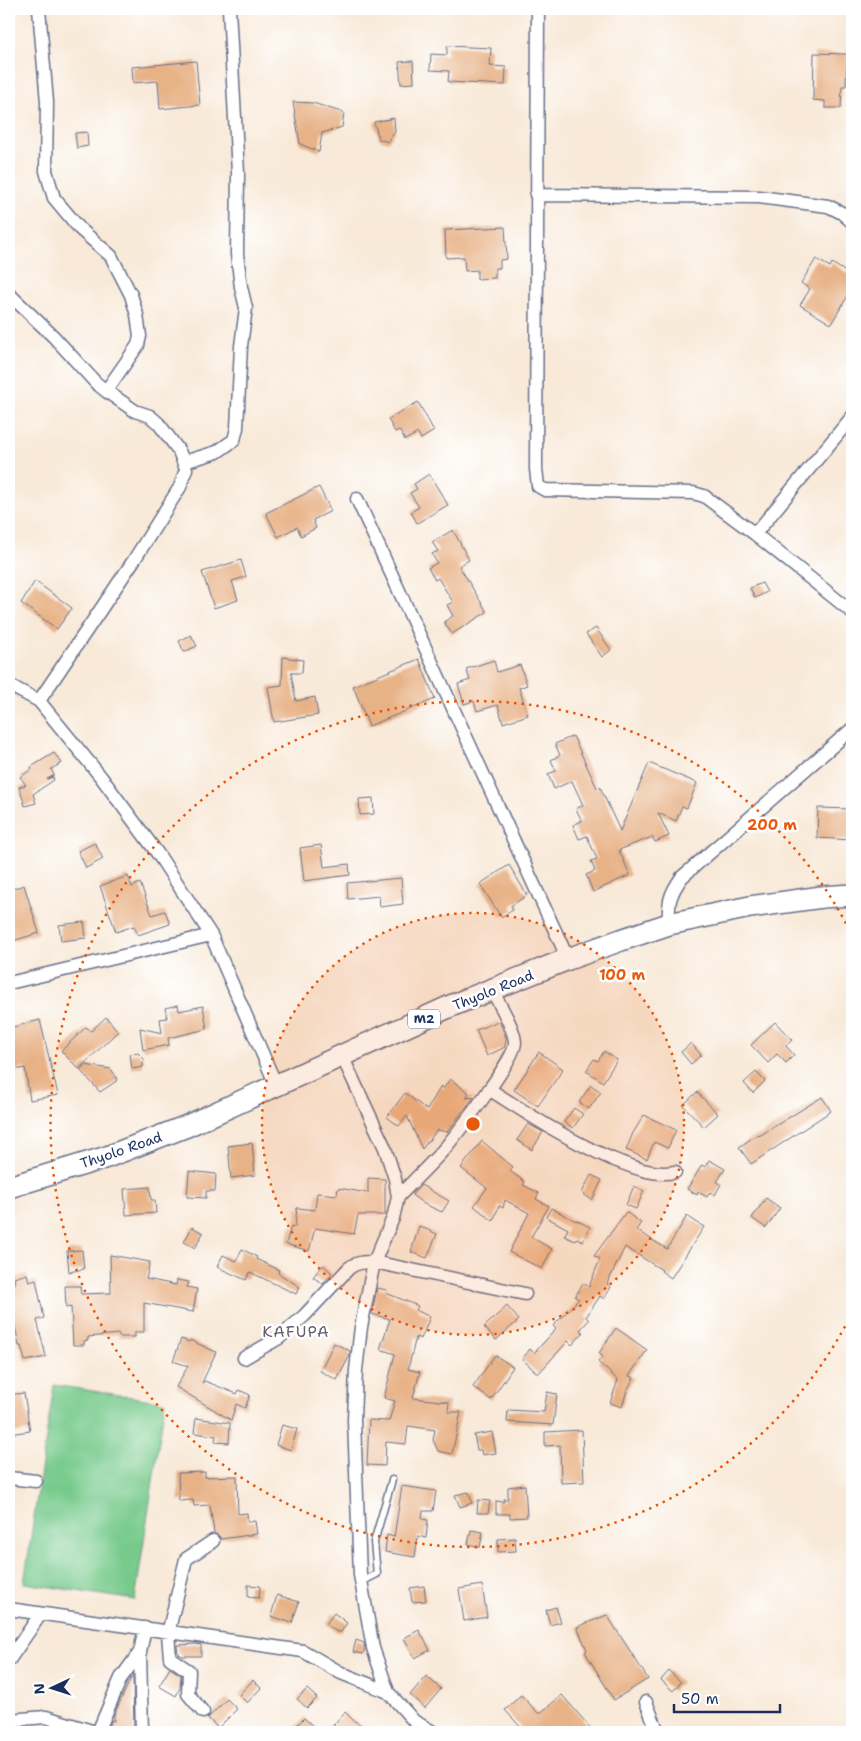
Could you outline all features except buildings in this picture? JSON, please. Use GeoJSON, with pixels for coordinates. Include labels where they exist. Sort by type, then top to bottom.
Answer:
{"type":"FeatureCollection","features":[{"type":"Feature","properties":{"kind":"highway","name":"Thyolo Road"},"geometry":{"type":"LineString","coordinates":[[9,1187],[107,1157],[187,1126],[453,1005],[568,959],[669,924],[750,907],[822,897],[852,895]]}},
{"type":"Feature","properties":{"kind":"street"},"geometry":{"type":"LineString","coordinates":[[39,9],[47,102],[46,171],[54,198],[80,229],[111,256],[131,295],[137,315],[140,336],[138,345],[106,391]]}},
{"type":"Feature","properties":{"kind":"street"},"geometry":{"type":"LineString","coordinates":[[184,462],[217,452],[234,440],[237,428],[241,346],[246,308],[237,254],[238,173],[229,9]]}},
{"type":"Feature","properties":{"kind":"street"},"geometry":{"type":"LineString","coordinates":[[538,9],[536,195],[536,469],[538,486],[546,490],[693,493],[704,496],[755,534],[852,612]]}},
{"type":"Feature","properties":{"kind":"street"},"geometry":{"type":"LineString","coordinates":[[536,195],[759,197],[828,206],[842,213],[852,222]]}},
{"type":"Feature","properties":{"kind":"street"},"geometry":{"type":"LineString","coordinates":[[9,294],[54,337],[96,383],[135,411],[150,416],[159,424],[179,451],[186,469],[180,487],[134,560],[39,701]]}},
{"type":"Feature","properties":{"kind":"street"},"geometry":{"type":"LineString","coordinates":[[755,534],[852,418]]}},
{"type":"Feature","properties":{"kind":"street"},"geometry":{"type":"LineString","coordinates":[[357,499],[568,959]]}},
{"type":"Feature","properties":{"kind":"street"},"geometry":{"type":"LineString","coordinates":[[9,686],[39,701],[96,770],[147,839],[211,935],[276,1085]]}},
{"type":"Feature","properties":{"kind":"street"},"geometry":{"type":"LineString","coordinates":[[669,924],[668,904],[672,890],[682,877],[852,729]]}},
{"type":"Feature","properties":{"kind":"street"},"geometry":{"type":"LineString","coordinates":[[9,983],[211,935]]}},
{"type":"Feature","properties":{"kind":"street"},"geometry":{"type":"LineString","coordinates":[[398,1197],[446,1147],[489,1089],[514,1051],[516,1043],[513,1034],[492,990]]}},
{"type":"Feature","properties":{"kind":"street"},"geometry":{"type":"LineString","coordinates":[[342,1056],[385,1148],[395,1179],[398,1197],[393,1218],[374,1262],[361,1327],[356,1370],[354,1420],[361,1582],[373,1648],[388,1692],[414,1721],[433,1732]]}},
{"type":"Feature","properties":{"kind":"street"},"geometry":{"type":"LineString","coordinates":[[489,1089],[576,1143],[646,1172],[660,1174],[675,1172]]}},
{"type":"Feature","properties":{"kind":"street"},"geometry":{"type":"LineString","coordinates":[[244,1358],[278,1338],[305,1315],[354,1264],[374,1262],[525,1294]]}},
{"type":"Feature","properties":{"kind":"street"},"geometry":{"type":"LineString","coordinates":[[9,1478],[36,1480]]}},
{"type":"Feature","properties":{"kind":"street"},"geometry":{"type":"LineString","coordinates":[[203,1712],[188,1694],[189,1671],[170,1658],[168,1633],[186,1559],[213,1540]]}},
{"type":"Feature","properties":{"kind":"street"},"geometry":{"type":"LineString","coordinates":[[9,1609],[40,1615],[302,1651],[341,1673],[388,1692]]}},
{"type":"Feature","properties":{"kind":"street"},"geometry":{"type":"LineString","coordinates":[[9,1660],[40,1615]]}},
{"type":"Feature","properties":{"kind":"street"},"geometry":{"type":"LineString","coordinates":[[142,1732],[140,1652],[145,1628]]}},
{"type":"Feature","properties":{"kind":"street"},"geometry":{"type":"LineString","coordinates":[[9,1720],[46,1717],[97,1732],[120,1678],[140,1652]]}},
{"type":"Feature","properties":{"kind":"street"},"geometry":{"type":"LineString","coordinates":[[646,1702],[658,1732]]}},
{"type":"Feature","properties":{"kind":"lane"},"geometry":{"type":"LineString","coordinates":[[361,1582],[377,1574],[374,1542],[392,1480]]}},
{"type":"Feature","properties":{"kind":"green space"},"geometry":{"type":"Polygon","coordinates":[[[54,1385],[165,1402],[135,1600],[24,1583],[54,1385]]]}},
{"type":"Feature","properties":{"kind":"district","name":"KAFUPA"},"geometry":{"type":"Point","coordinates":[296,1331]}}]}
